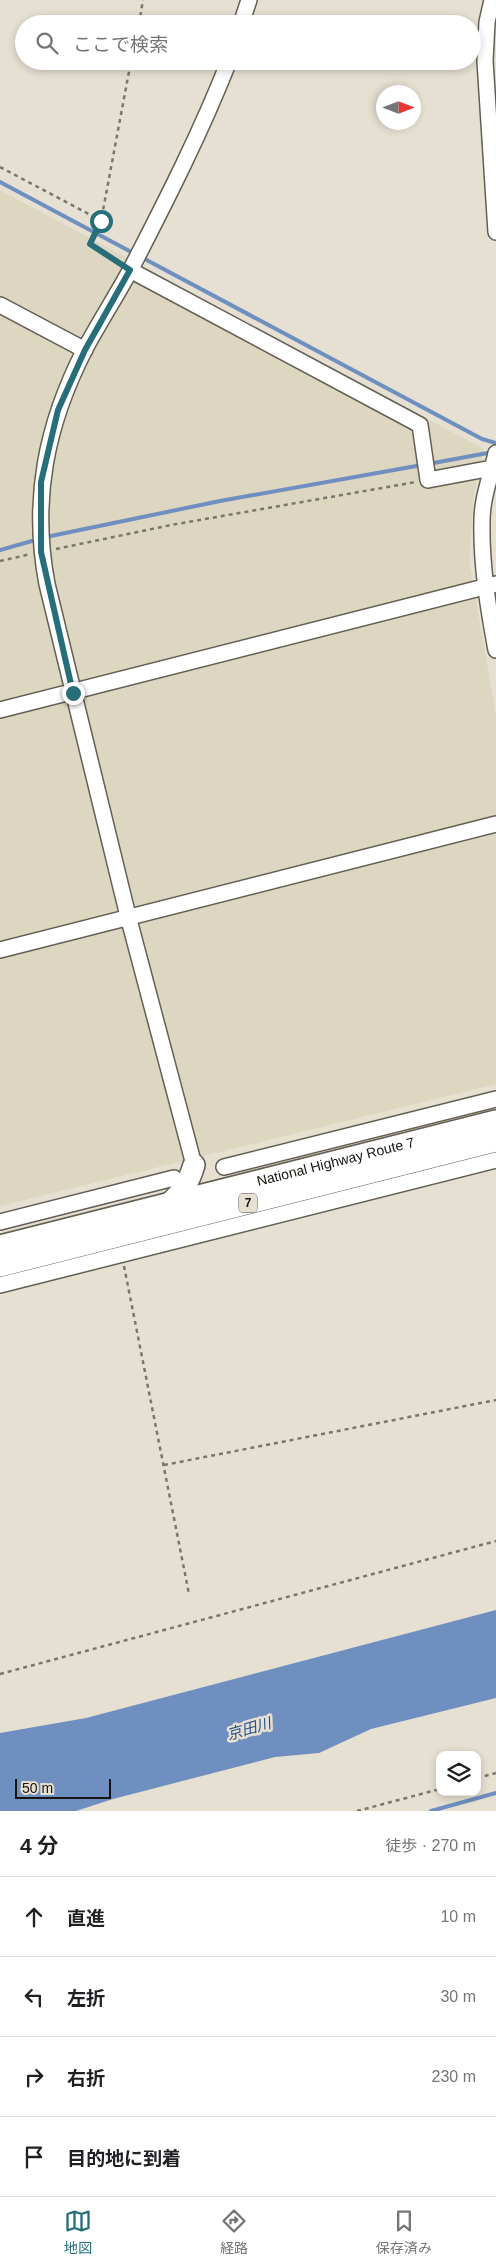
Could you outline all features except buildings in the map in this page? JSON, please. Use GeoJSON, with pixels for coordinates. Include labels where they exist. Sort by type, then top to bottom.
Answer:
{"type":"FeatureCollection","features":[{"type":"Feature","properties":{"kind":"highway","name":"National Highway Route 7"},"geometry":{"type":"LineString","coordinates":[[0,1246],[496,1121]]}},
{"type":"Feature","properties":{"kind":"highway","name":"National Highway Route 7"},"geometry":{"type":"LineString","coordinates":[[0,1266],[496,1141]]}},
{"type":"Feature","properties":{"kind":"highway"},"geometry":{"type":"LineString","coordinates":[[194,1165],[202,1180],[212,1185],[230,1187]]}},
{"type":"Feature","properties":{"kind":"highway"},"geometry":{"type":"LineString","coordinates":[[170,1203],[182,1192],[189,1181],[194,1165]]}},
{"type":"Feature","properties":{"kind":"street"},"geometry":{"type":"LineString","coordinates":[[244,15],[249,0]]}},
{"type":"Feature","properties":{"kind":"street"},"geometry":{"type":"LineString","coordinates":[[492,0],[487,22],[484,61],[496,232]]}},
{"type":"Feature","properties":{"kind":"street"},"geometry":{"type":"LineString","coordinates":[[194,1165],[128,916],[73,693],[41,552],[41,482],[58,410],[85,350],[135,260],[204,124],[225,70]]}},
{"type":"Feature","properties":{"kind":"street"},"geometry":{"type":"LineString","coordinates":[[135,260],[420,425],[428,480],[494,460]]}},
{"type":"Feature","properties":{"kind":"street"},"geometry":{"type":"LineString","coordinates":[[0,305],[85,350]]}},
{"type":"Feature","properties":{"kind":"street"},"geometry":{"type":"LineString","coordinates":[[494,460],[487,484],[482,520],[496,650]]}},
{"type":"Feature","properties":{"kind":"street"},"geometry":{"type":"LineString","coordinates":[[0,710],[73,693],[490,585]]}},
{"type":"Feature","properties":{"kind":"street"},"geometry":{"type":"LineString","coordinates":[[0,950],[496,824]]}},
{"type":"Feature","properties":{"kind":"street"},"geometry":{"type":"LineString","coordinates":[[224,1167],[496,1099]]}},
{"type":"Feature","properties":{"kind":"street"},"geometry":{"type":"LineString","coordinates":[[0,1285],[496,1160]]}},
{"type":"Feature","properties":{"kind":"street"},"geometry":{"type":"LineString","coordinates":[[0,1222],[174,1178]]}},
{"type":"Feature","properties":{"kind":"path"},"geometry":{"type":"LineString","coordinates":[[140,15],[143,0]]}},
{"type":"Feature","properties":{"kind":"path"},"geometry":{"type":"LineString","coordinates":[[129,70],[101,221],[90,244],[135,260]]}},
{"type":"Feature","properties":{"kind":"path"},"geometry":{"type":"LineString","coordinates":[[0,167],[101,221]]}},
{"type":"Feature","properties":{"kind":"path"},"geometry":{"type":"LineString","coordinates":[[0,561],[171,525],[428,480]]}},
{"type":"Feature","properties":{"kind":"path"},"geometry":{"type":"LineString","coordinates":[[121,1255],[189,1594]]}},
{"type":"Feature","properties":{"kind":"path"},"geometry":{"type":"LineString","coordinates":[[163,1465],[496,1400]]}},
{"type":"Feature","properties":{"kind":"path"},"geometry":{"type":"LineString","coordinates":[[0,1674],[496,1541]]}},
{"type":"Feature","properties":{"kind":"path"},"geometry":{"type":"LineString","coordinates":[[481,1777],[496,1773]]}},
{"type":"Feature","properties":{"kind":"path"},"geometry":{"type":"LineString","coordinates":[[357,1811],[436,1790]]}},
{"type":"Feature","properties":{"kind":"shaded area"},"geometry":{"type":"Polygon","coordinates":[[[0,190],[484,449],[474,494],[469,560],[496,716],[496,1084],[0,1206],[0,190]]]}},
{"type":"Feature","properties":{"kind":"water","name":"京田川"},"geometry":{"type":"Polygon","coordinates":[[[496,1610],[496,1698],[371,1729],[319,1753],[275,1757],[113,1799],[76,1811],[0,1811],[0,1733],[86,1718],[496,1610]]]}},
{"type":"Feature","properties":{"kind":"waterway"},"geometry":{"type":"LineString","coordinates":[[0,182],[135,254]]}},
{"type":"Feature","properties":{"kind":"waterway"},"geometry":{"type":"LineString","coordinates":[[141,257],[482,439],[496,443]]}},
{"type":"Feature","properties":{"kind":"waterway"},"geometry":{"type":"LineString","coordinates":[[428,464],[493,452]]}},
{"type":"Feature","properties":{"kind":"waterway"},"geometry":{"type":"LineString","coordinates":[[46,537],[220,501],[422,465]]}},
{"type":"Feature","properties":{"kind":"waterway"},"geometry":{"type":"LineString","coordinates":[[0,550],[39,539]]}},
{"type":"Feature","properties":{"kind":"waterway"},"geometry":{"type":"LineString","coordinates":[[431,1811],[496,1793]]}},
{"type":"Feature","properties":{"kind":"route"},"geometry":{"type":"LineString","coordinates":[[73,693],[41,552],[41,482],[58,410],[85,350],[130,270],[90,244],[101,221]]}}]}
